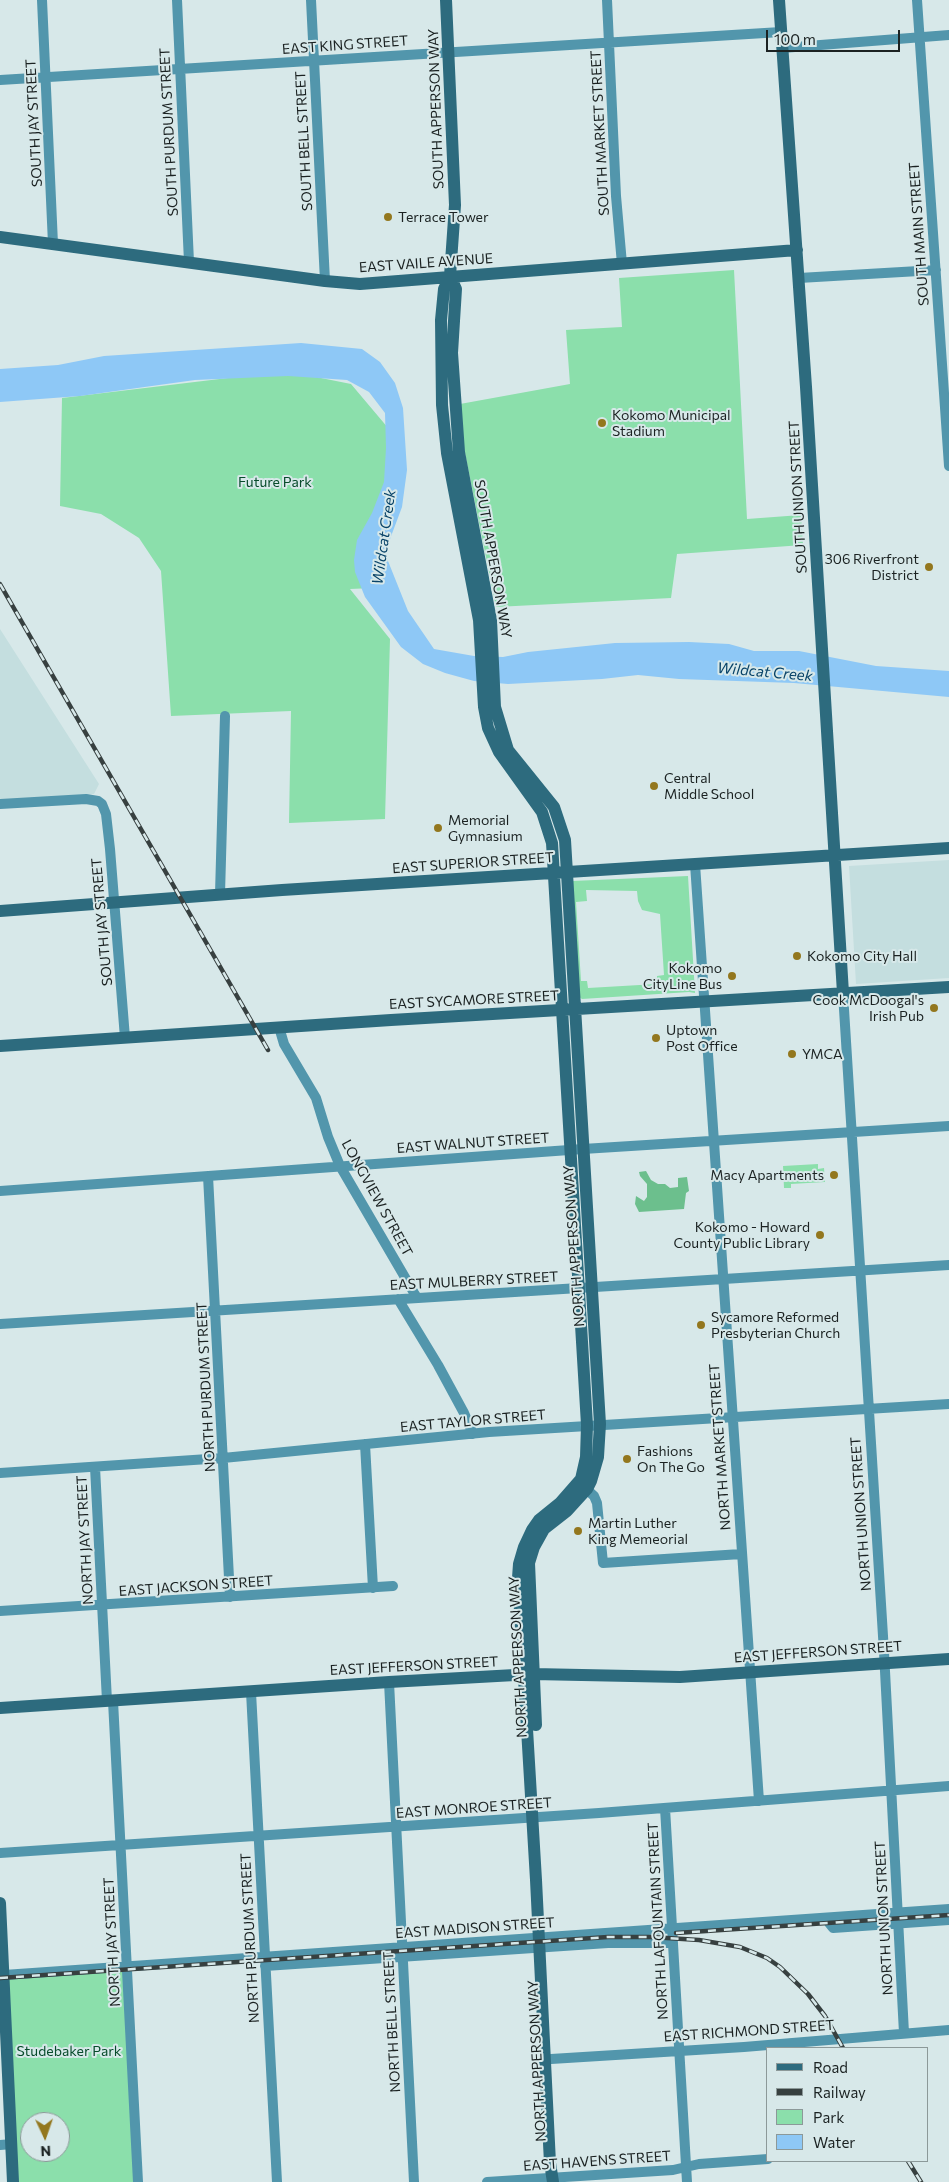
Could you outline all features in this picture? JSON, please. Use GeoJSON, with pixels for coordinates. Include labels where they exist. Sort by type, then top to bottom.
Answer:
{"type":"FeatureCollection","features":[{"type":"Feature","properties":{"kind":"street","name":"SOUTH JAY STREET"},"geometry":{"type":"LineString","coordinates":[[42,0],[53,244]]}},
{"type":"Feature","properties":{"kind":"street","name":"SOUTH PURDUM STREET"},"geometry":{"type":"LineString","coordinates":[[176,0],[189,262]]}},
{"type":"Feature","properties":{"kind":"street","name":"SOUTH BELL STREET"},"geometry":{"type":"LineString","coordinates":[[311,0],[325,281]]}},
{"type":"Feature","properties":{"kind":"street","name":"SOUTH APPERSON WAY"},"geometry":{"type":"LineString","coordinates":[[446,0],[455,205],[450,276],[456,289],[452,353],[459,452],[486,625],[490,707],[508,750],[554,807],[565,840],[560,872],[568,1009]]}},
{"type":"Feature","properties":{"kind":"street","name":"SOUTH MARKET STREET"},"geometry":{"type":"LineString","coordinates":[[607,0],[616,196],[622,264]]}},
{"type":"Feature","properties":{"kind":"street","name":"SOUTH UNION STREET"},"geometry":{"type":"LineString","coordinates":[[779,0],[799,278],[843,993]]}},
{"type":"Feature","properties":{"kind":"street","name":"SOUTH MAIN STREET"},"geometry":{"type":"LineString","coordinates":[[917,0],[949,466]]}},
{"type":"Feature","properties":{"kind":"street","name":"EAST KING STREET"},"geometry":{"type":"LineString","coordinates":[[0,80],[781,32]]}},
{"type":"Feature","properties":{"kind":"street"},"geometry":{"type":"LineString","coordinates":[[782,48],[949,35]]}},
{"type":"Feature","properties":{"kind":"street","name":"EAST VAILE AVENUE"},"geometry":{"type":"LineString","coordinates":[[0,236],[325,281],[360,284],[797,250]]}},
{"type":"Feature","properties":{"kind":"street"},"geometry":{"type":"LineString","coordinates":[[799,278],[936,270]]}},
{"type":"Feature","properties":{"kind":"street"},"geometry":{"type":"LineString","coordinates":[[220,894],[225,716]]}},
{"type":"Feature","properties":{"kind":"street","name":"SOUTH JAY STREET"},"geometry":{"type":"LineString","coordinates":[[0,804],[86,799],[102,804],[106,814],[125,1038]]}},
{"type":"Feature","properties":{"kind":"street","name":"EAST SUPERIOR STREET"},"geometry":{"type":"LineString","coordinates":[[0,911],[220,894],[949,848]]}},
{"type":"Feature","properties":{"kind":"street"},"geometry":{"type":"LineString","coordinates":[[695,864],[704,1001]]}},
{"type":"Feature","properties":{"kind":"street","name":"EAST SYCAMORE STREET"},"geometry":{"type":"LineString","coordinates":[[0,1046],[568,1009],[949,987]]}},
{"type":"Feature","properties":{"kind":"street","name":"NORTH UNION STREET"},"geometry":{"type":"LineString","coordinates":[[843,993],[884,1664],[904,2033]]}},
{"type":"Feature","properties":{"kind":"street","name":"NORTH MARKET STREET"},"geometry":{"type":"LineString","coordinates":[[704,1001],[759,1800]]}},
{"type":"Feature","properties":{"kind":"street","name":"NORTH APPERSON WAY"},"geometry":{"type":"LineString","coordinates":[[553,2180],[557,2162],[529,1674],[529,1582],[532,1555],[544,1529],[567,1511],[598,1457],[594,1425],[568,1009]]}},
{"type":"Feature","properties":{"kind":"street","name":"LONGVIEW STREET"},"geometry":{"type":"LineString","coordinates":[[279,1027],[284,1044],[316,1098],[340,1166],[417,1298]]}},
{"type":"Feature","properties":{"kind":"street","name":"EAST WALNUT STREET"},"geometry":{"type":"LineString","coordinates":[[0,1191],[577,1149],[949,1126]]}},
{"type":"Feature","properties":{"kind":"street","name":"NORTH PURDUM STREET"},"geometry":{"type":"LineString","coordinates":[[208,1176],[230,1598]]}},
{"type":"Feature","properties":{"kind":"street","name":"EAST MULBERRY STREET"},"geometry":{"type":"LineString","coordinates":[[0,1324],[861,1272],[949,1265]]}},
{"type":"Feature","properties":{"kind":"street"},"geometry":{"type":"LineString","coordinates":[[398,1299],[438,1365],[473,1434]]}},
{"type":"Feature","properties":{"kind":"street","name":"EAST TAYLOR STREET"},"geometry":{"type":"LineString","coordinates":[[0,1473],[223,1458],[473,1434],[594,1425],[949,1404]]}},
{"type":"Feature","properties":{"kind":"street"},"geometry":{"type":"LineString","coordinates":[[365,1444],[373,1588]]}},
{"type":"Feature","properties":{"kind":"street","name":"NORTH JAY STREET"},"geometry":{"type":"LineString","coordinates":[[95,1467],[102,1606],[120,1845],[138,2182]]}},
{"type":"Feature","properties":{"kind":"street"},"geometry":{"type":"LineString","coordinates":[[582,1486],[594,1496],[597,1503],[603,1563],[741,1554]]}},
{"type":"Feature","properties":{"kind":"street","name":"EAST JACKSON STREET"},"geometry":{"type":"LineString","coordinates":[[0,1611],[230,1598],[393,1586]]}},
{"type":"Feature","properties":{"kind":"street","name":"EAST JEFFERSON STREET"},"geometry":{"type":"LineString","coordinates":[[0,1708],[529,1674],[671,1677],[949,1659]]}},
{"type":"Feature","properties":{"kind":"street","name":"NORTH BELL STREET"},"geometry":{"type":"LineString","coordinates":[[389,1682],[414,2182]]}},
{"type":"Feature","properties":{"kind":"street","name":"NORTH PURDUM STREET"},"geometry":{"type":"LineString","coordinates":[[251,1692],[276,2182]]}},
{"type":"Feature","properties":{"kind":"street","name":"EAST MONROE STREET"},"geometry":{"type":"LineString","coordinates":[[0,1853],[536,1818],[759,1800],[891,1792],[949,1786]]}},
{"type":"Feature","properties":{"kind":"street","name":"NORTH LAFOUNTAIN STREET"},"geometry":{"type":"LineString","coordinates":[[665,1808],[687,2182]]}},
{"type":"Feature","properties":{"kind":"street"},"geometry":{"type":"LineString","coordinates":[[0,1904],[4,1974],[6,2145],[13,2182]]}},
{"type":"Feature","properties":{"kind":"street","name":"EAST MADISON STREET"},"geometry":{"type":"LineString","coordinates":[[4,1974],[403,1952],[543,1942],[672,1928],[828,1921],[898,1912],[949,1910]]}},
{"type":"Feature","properties":{"kind":"street","name":"EAST MADISON STREET"},"geometry":{"type":"LineString","coordinates":[[828,1921],[833,1928],[949,1920]]}},
{"type":"Feature","properties":{"kind":"street","name":"NORTH APPERSON WAY"},"geometry":{"type":"LineString","coordinates":[[543,1942],[550,2163],[553,2180]]}},
{"type":"Feature","properties":{"kind":"street","name":"EAST MADISON STREET"},"geometry":{"type":"LineString","coordinates":[[543,1942],[673,1942]]}},
{"type":"Feature","properties":{"kind":"street","name":"EAST RICHMOND STREET"},"geometry":{"type":"LineString","coordinates":[[551,2058],[808,2045],[904,2033],[949,2030]]}},
{"type":"Feature","properties":{"kind":"street","name":"EAST HAVENS STREET"},"geometry":{"type":"LineString","coordinates":[[487,2182],[553,2180],[673,2170],[766,2159]]}},
{"type":"Feature","properties":{"kind":"shaded area"},"geometry":{"type":"Polygon","coordinates":[[[0,629],[99,784],[94,794],[0,800],[0,629]]]}},
{"type":"Feature","properties":{"kind":"shaded area"},"geometry":{"type":"Polygon","coordinates":[[[949,860],[949,978],[856,984],[849,866],[949,860]]]}},
{"type":"Feature","properties":{"kind":"green space","name":"Kokomo Municipal Stadium"},"geometry":{"type":"Polygon","coordinates":[[[734,270],[747,519],[801,515],[803,545],[677,554],[671,598],[496,607],[463,443],[460,404],[570,384],[566,330],[622,327],[619,278],[734,270]]]}},
{"type":"Feature","properties":{"kind":"green space","name":"Future Park"},"geometry":{"type":"Polygon","coordinates":[[[286,371],[351,384],[394,435],[373,588],[350,589],[390,639],[385,819],[289,823],[291,711],[171,716],[161,571],[139,538],[101,514],[60,506],[62,398],[286,371]]]}},
{"type":"Feature","properties":{"kind":"green space"},"geometry":{"type":"Polygon","coordinates":[[[688,876],[695,993],[582,999],[578,996],[572,881],[688,876]],[[586,890],[587,901],[576,902],[581,981],[587,981],[588,988],[657,984],[657,976],[664,975],[660,914],[642,910],[638,901],[637,891],[586,890]]]}},
{"type":"Feature","properties":{"kind":"green space"},"geometry":{"type":"Polygon","coordinates":[[[818,1164],[818,1169],[824,1168],[825,1182],[791,1184],[791,1188],[784,1188],[783,1166],[818,1164]]]}},
{"type":"Feature","properties":{"kind":"green space"},"geometry":{"type":"Polygon","coordinates":[[[646,1171],[651,1180],[658,1184],[665,1184],[670,1188],[678,1187],[678,1178],[687,1177],[689,1191],[686,1193],[684,1209],[639,1212],[635,1204],[636,1196],[644,1201],[647,1197],[647,1184],[639,1172],[646,1171]]]}},
{"type":"Feature","properties":{"kind":"green space","name":"Studebaker Park"},"geometry":{"type":"Polygon","coordinates":[[[127,1970],[138,2182],[14,2182],[4,1975],[127,1970]]]}},
{"type":"Feature","properties":{"kind":"water","name":"Wildcat Creek"},"geometry":{"type":"Polygon","coordinates":[[[301,343],[362,349],[380,362],[395,383],[403,408],[407,470],[402,507],[386,556],[408,611],[434,649],[474,656],[503,657],[528,652],[615,643],[689,642],[729,644],[754,651],[799,651],[876,666],[949,671],[949,697],[794,683],[679,679],[638,675],[602,679],[508,684],[474,681],[445,673],[423,664],[401,647],[365,597],[355,572],[354,560],[357,540],[372,513],[384,482],[386,448],[385,413],[369,392],[347,380],[288,376],[195,380],[80,396],[0,402],[0,369],[58,365],[104,356],[301,343]]]}},
{"type":"Feature","properties":{"kind":"railway"},"geometry":{"type":"LineString","coordinates":[[0,584],[268,1050]]}},
{"type":"Feature","properties":{"kind":"railway"},"geometry":{"type":"LineString","coordinates":[[676,1933],[949,1915]]}},
{"type":"Feature","properties":{"kind":"railway"},"geometry":{"type":"LineString","coordinates":[[0,1978],[608,1937],[699,1940],[740,1947],[767,1958],[780,1967],[808,1994],[825,2016],[842,2047]]}},
{"type":"Feature","properties":{"kind":"railway"},"geometry":{"type":"LineString","coordinates":[[909,2162],[921,2182]]}},
{"type":"Feature","properties":{"kind":"place","name":"Terrace Tower"},"geometry":{"type":"Point","coordinates":[388,217]}},
{"type":"Feature","properties":{"kind":"place","name":"Kokomo Municipal Stadium"},"geometry":{"type":"Point","coordinates":[602,423]}},
{"type":"Feature","properties":{"kind":"place","name":"306 Riverfront District"},"geometry":{"type":"Point","coordinates":[929,567]}},
{"type":"Feature","properties":{"kind":"place","name":"Central Middle School"},"geometry":{"type":"Point","coordinates":[654,786]}},
{"type":"Feature","properties":{"kind":"place","name":"Memorial Gymnasium"},"geometry":{"type":"Point","coordinates":[438,828]}},
{"type":"Feature","properties":{"kind":"place","name":"Kokomo City Hall"},"geometry":{"type":"Point","coordinates":[797,956]}},
{"type":"Feature","properties":{"kind":"place","name":"Kokomo CityLine Bus"},"geometry":{"type":"Point","coordinates":[732,976]}},
{"type":"Feature","properties":{"kind":"place","name":"Cook McDoogal's Irish Pub"},"geometry":{"type":"Point","coordinates":[934,1008]}},
{"type":"Feature","properties":{"kind":"place","name":"Uptown Post Office"},"geometry":{"type":"Point","coordinates":[656,1038]}},
{"type":"Feature","properties":{"kind":"place","name":"YMCA"},"geometry":{"type":"Point","coordinates":[792,1054]}},
{"type":"Feature","properties":{"kind":"place","name":"Macy Apartments"},"geometry":{"type":"Point","coordinates":[834,1175]}},
{"type":"Feature","properties":{"kind":"place","name":"Kokomo - Howard County Public Library"},"geometry":{"type":"Point","coordinates":[820,1235]}},
{"type":"Feature","properties":{"kind":"place","name":"Sycamore Reformed Presbyterian Church"},"geometry":{"type":"Point","coordinates":[701,1325]}},
{"type":"Feature","properties":{"kind":"place","name":"Fashions On The Go"},"geometry":{"type":"Point","coordinates":[627,1459]}},
{"type":"Feature","properties":{"kind":"place","name":"Martin Luther King Memeorial"},"geometry":{"type":"Point","coordinates":[578,1531]}}]}
